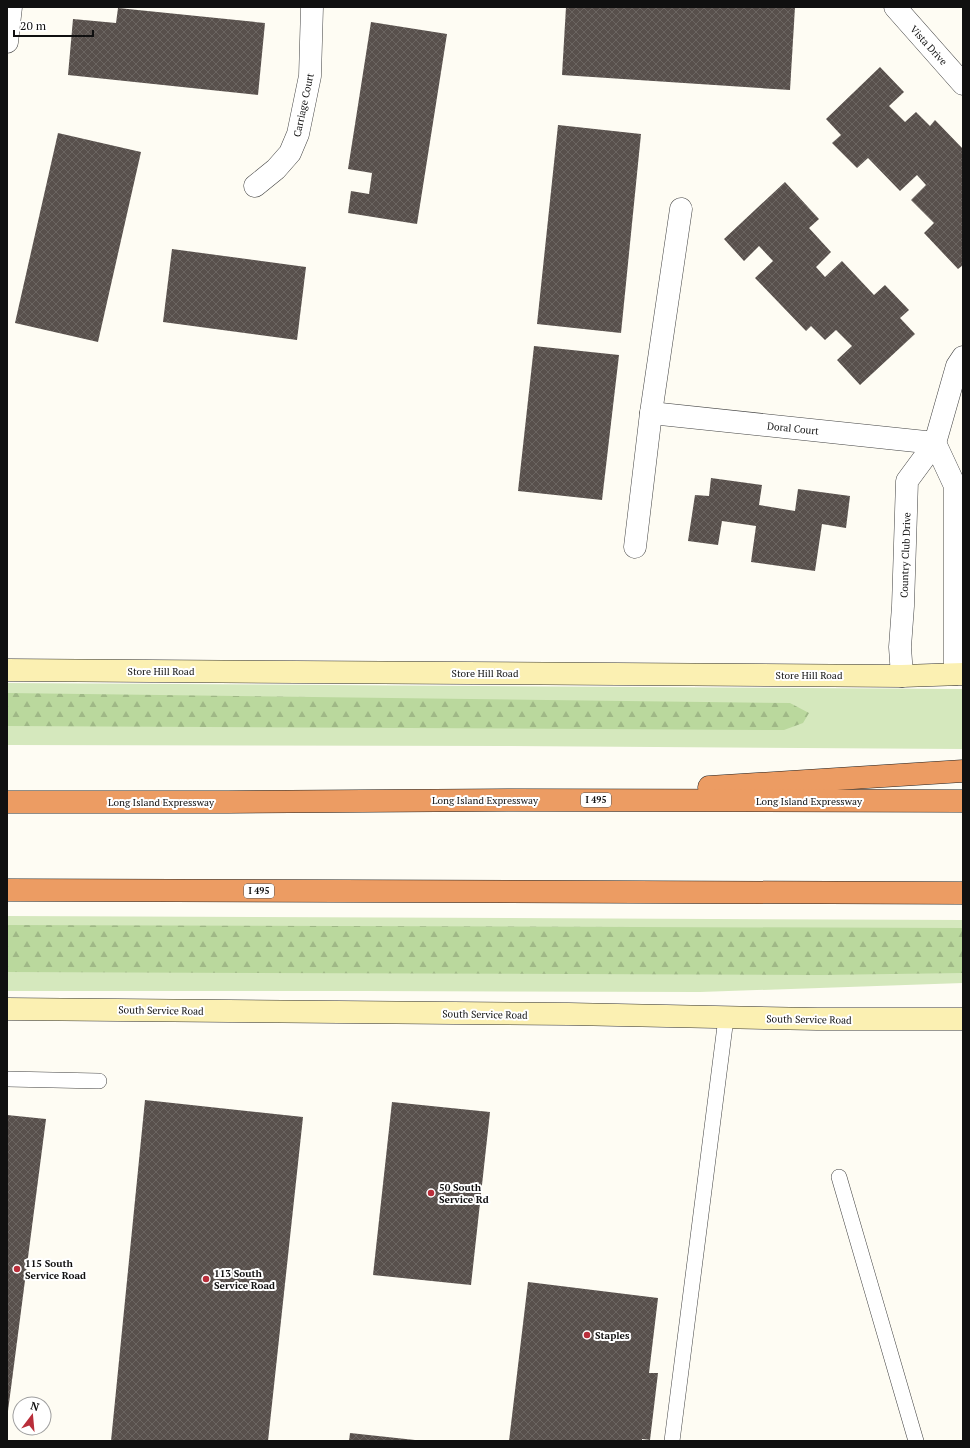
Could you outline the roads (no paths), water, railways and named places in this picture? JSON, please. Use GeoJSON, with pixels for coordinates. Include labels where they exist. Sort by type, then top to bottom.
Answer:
{"type":"FeatureCollection","features":[{"type":"Feature","properties":{"kind":"highway"},"geometry":{"type":"LineString","coordinates":[[508,800],[963,771]]}},
{"type":"Feature","properties":{"kind":"highway","name":"Long Island Expressway"},"geometry":{"type":"LineString","coordinates":[[7,802],[508,800],[963,801]]}},
{"type":"Feature","properties":{"kind":"highway","name":"I 495"},"geometry":{"type":"LineString","coordinates":[[7,890],[963,892]]}},
{"type":"Feature","properties":{"kind":"main road","name":"Store Hill Road"},"geometry":{"type":"LineString","coordinates":[[7,670],[902,676],[959,674]]}},
{"type":"Feature","properties":{"kind":"main road","name":"South Service Road"},"geometry":{"type":"LineString","coordinates":[[7,1009],[569,1014],[726,1018],[963,1019]]}},
{"type":"Feature","properties":{"kind":"street"},"geometry":{"type":"LineString","coordinates":[[7,42],[11,7]]}},
{"type":"Feature","properties":{"kind":"street","name":"Carriage Court"},"geometry":{"type":"LineString","coordinates":[[255,186],[276,169],[290,153],[298,134],[310,76],[312,7]]}},
{"type":"Feature","properties":{"kind":"street","name":"Vista Drive"},"geometry":{"type":"LineString","coordinates":[[894,7],[963,84]]}},
{"type":"Feature","properties":{"kind":"street"},"geometry":{"type":"LineString","coordinates":[[635,548],[651,413],[682,209]]}},
{"type":"Feature","properties":{"kind":"street","name":"Country Club Drive"},"geometry":{"type":"LineString","coordinates":[[902,676],[900,647],[903,606],[907,481],[935,443],[957,366],[963,357]]}},
{"type":"Feature","properties":{"kind":"street","name":"Doral Court"},"geometry":{"type":"LineString","coordinates":[[651,413],[935,443]]}},
{"type":"Feature","properties":{"kind":"street"},"geometry":{"type":"LineString","coordinates":[[935,443],[955,486],[959,674]]}},
{"type":"Feature","properties":{"kind":"lane"},"geometry":{"type":"LineString","coordinates":[[672,1441],[726,1018]]}},
{"type":"Feature","properties":{"kind":"lane"},"geometry":{"type":"LineString","coordinates":[[7,1079],[99,1081]]}},
{"type":"Feature","properties":{"kind":"lane"},"geometry":{"type":"LineString","coordinates":[[839,1177],[916,1441]]}},
{"type":"Feature","properties":{"kind":"place","name":"50 South Service Rd"},"geometry":{"type":"Point","coordinates":[431,1193]}},
{"type":"Feature","properties":{"kind":"place","name":"115 South Service Road"},"geometry":{"type":"Point","coordinates":[17,1269]}},
{"type":"Feature","properties":{"kind":"place","name":"113 South Service Road"},"geometry":{"type":"Point","coordinates":[206,1279]}},
{"type":"Feature","properties":{"kind":"place","name":"Staples"},"geometry":{"type":"Point","coordinates":[587,1335]}}]}
